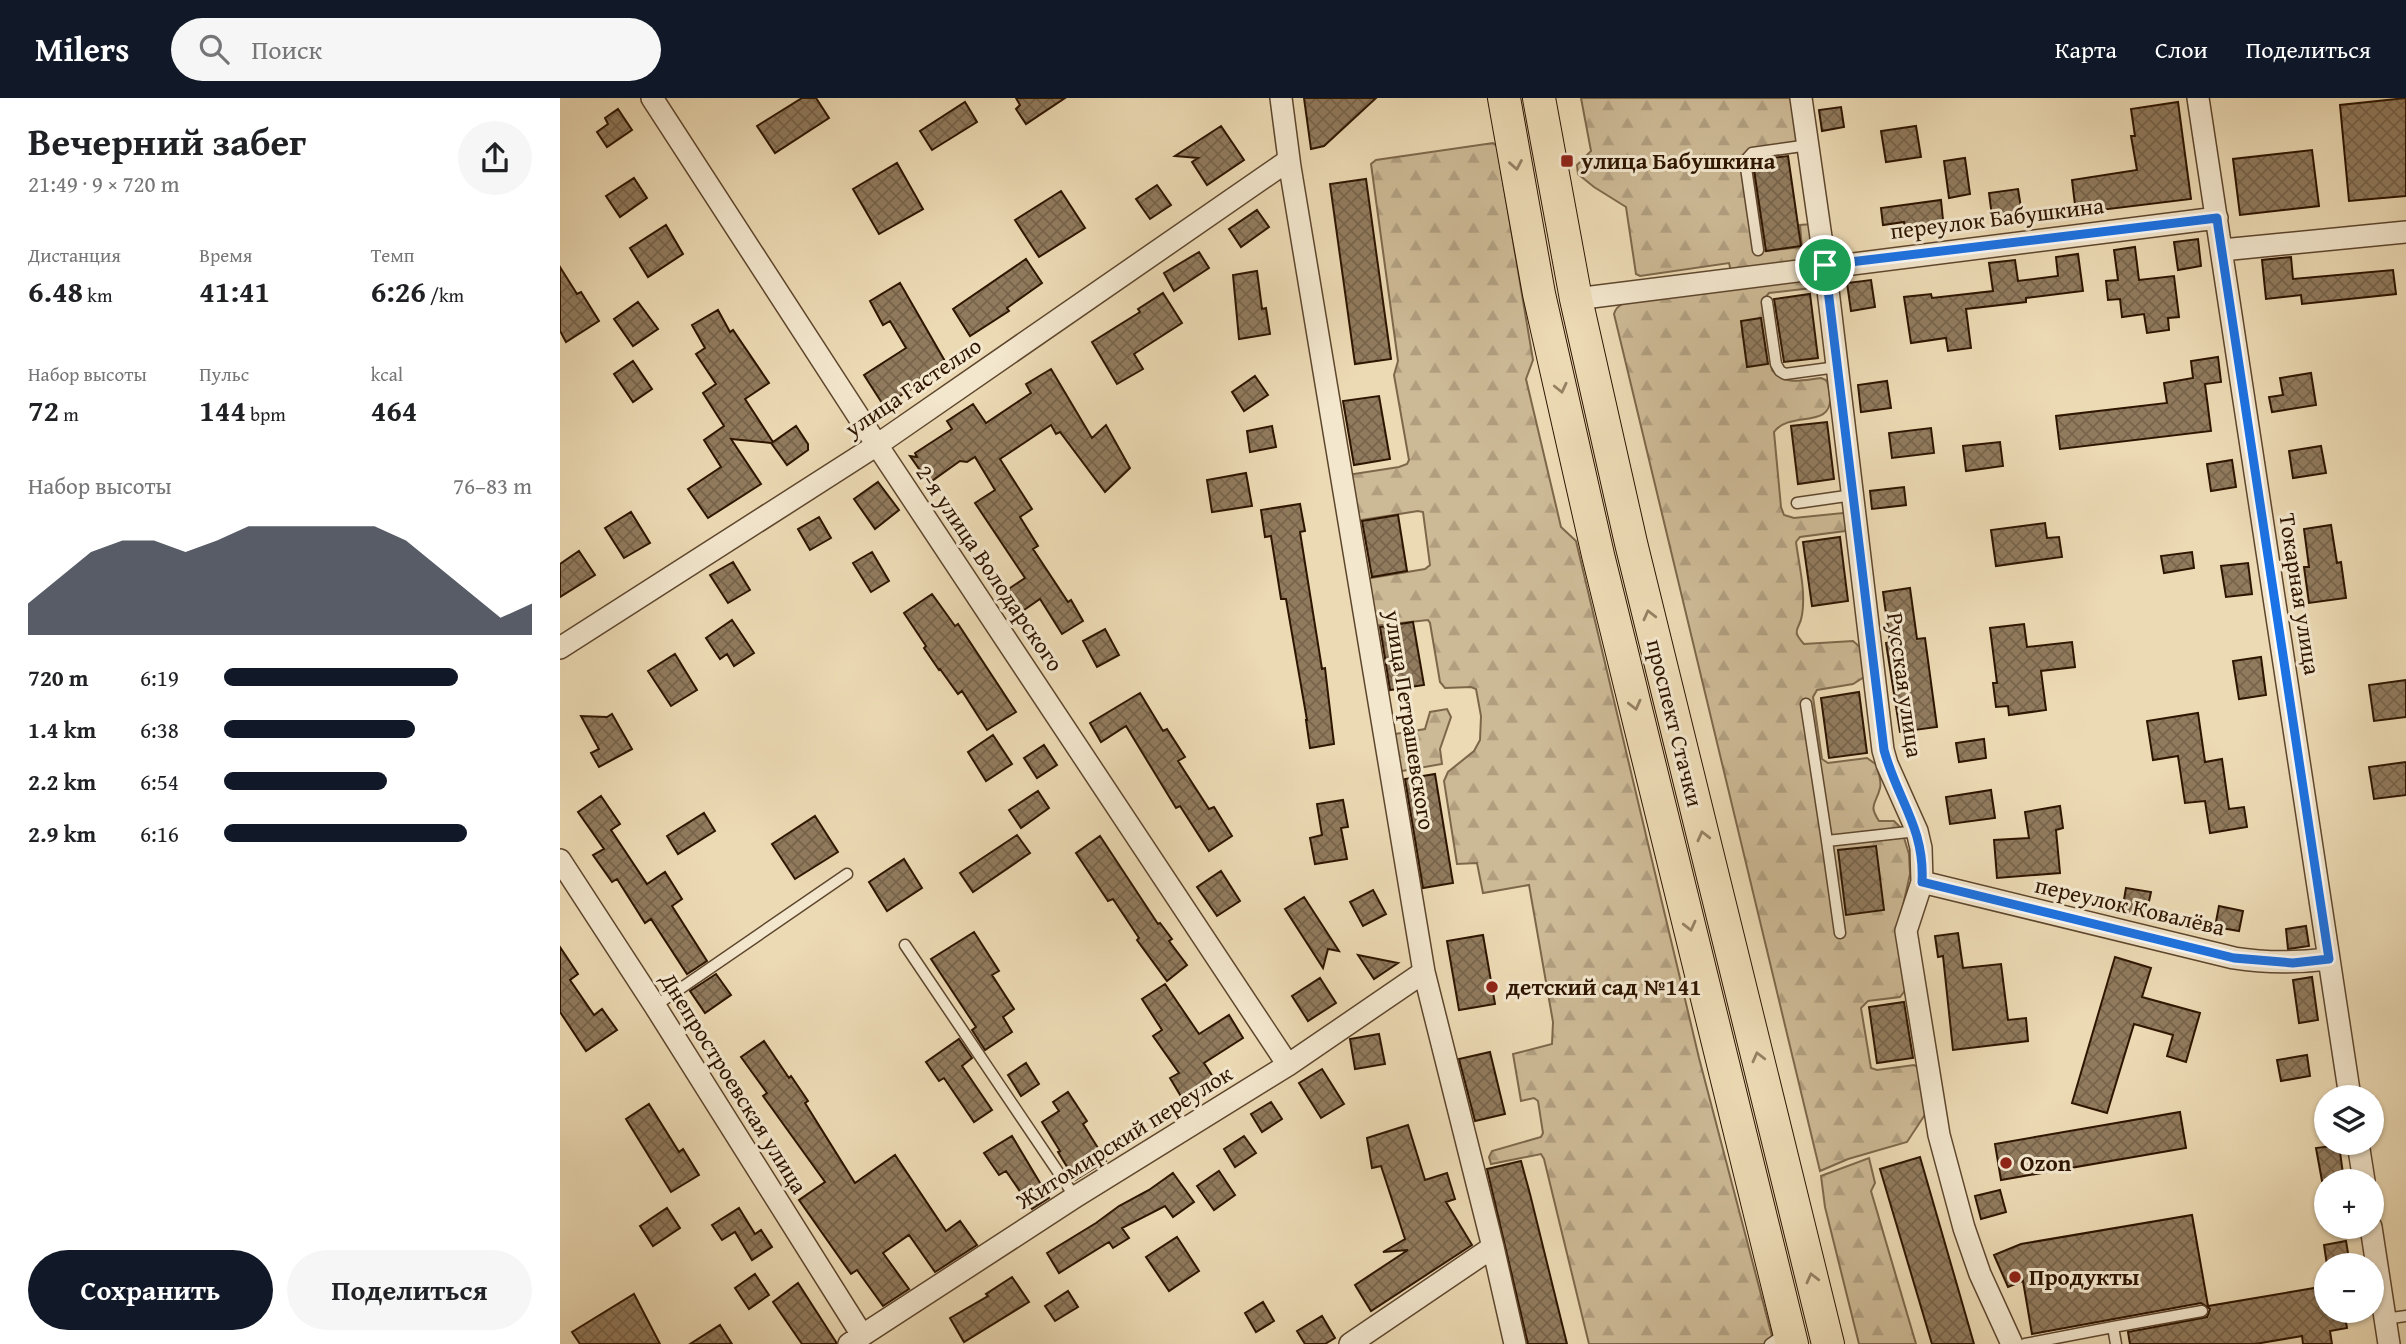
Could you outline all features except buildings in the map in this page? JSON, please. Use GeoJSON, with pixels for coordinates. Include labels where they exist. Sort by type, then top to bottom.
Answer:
{"type":"FeatureCollection","features":[{"type":"Feature","properties":{"kind":"main road","name":"проспект Стачки"},"geometry":{"type":"LineString","coordinates":[[1504,98],[1539,294],[1784,1340]]}},
{"type":"Feature","properties":{"kind":"main road","name":"проспект Стачки"},"geometry":{"type":"LineString","coordinates":[[1539,98],[1576,299],[1634,556],[1828,1344]]}},
{"type":"Feature","properties":{"kind":"street","name":"2-я улица Володарского"},"geometry":{"type":"LineString","coordinates":[[652,98],[877,445],[1288,1065]]}},
{"type":"Feature","properties":{"kind":"street","name":"улица Петрашевского"},"geometry":{"type":"LineString","coordinates":[[1281,98],[1289,160],[1424,972],[1515,1344]]}},
{"type":"Feature","properties":{"kind":"street","name":"Русская улица"},"geometry":{"type":"LineString","coordinates":[[1801,98],[1838,367],[1884,750],[1887,764],[1917,831],[1923,866],[1922,882],[1906,931],[1939,1135],[1964,1228],[1980,1274],[2012,1344]]}},
{"type":"Feature","properties":{"kind":"street","name":"Токарная улица"},"geometry":{"type":"LineString","coordinates":[[2198,98],[2348,1085]]}},
{"type":"Feature","properties":{"kind":"street","name":"улица Гастелло"},"geometry":{"type":"LineString","coordinates":[[560,648],[877,445],[1289,160]]}},
{"type":"Feature","properties":{"kind":"street","name":"переулок Бабушкина"},"geometry":{"type":"LineString","coordinates":[[1576,299],[1825,265],[2217,218]]}},
{"type":"Feature","properties":{"kind":"street"},"geometry":{"type":"LineString","coordinates":[[2222,250],[2406,232]]}},
{"type":"Feature","properties":{"kind":"street","name":"Днепростроевская улица"},"geometry":{"type":"LineString","coordinates":[[561,864],[655,1006],[856,1340]]}},
{"type":"Feature","properties":{"kind":"street","name":"переулок Ковалёва"},"geometry":{"type":"LineString","coordinates":[[1922,882],[2234,958],[2293,963],[2329,959]]}},
{"type":"Feature","properties":{"kind":"street","name":"Житомирский переулок"},"geometry":{"type":"LineString","coordinates":[[856,1340],[1075,1197],[1288,1065],[1424,972]]}},
{"type":"Feature","properties":{"kind":"street"},"geometry":{"type":"LineString","coordinates":[[2374,1239],[2395,1317],[2389,1344]]}},
{"type":"Feature","properties":{"kind":"street"},"geometry":{"type":"LineString","coordinates":[[1350,1344],[1493,1247]]}},
{"type":"Feature","properties":{"kind":"lane"},"geometry":{"type":"LineString","coordinates":[[1758,250],[1745,161],[1752,153],[1809,145]]}},
{"type":"Feature","properties":{"kind":"lane"},"geometry":{"type":"LineString","coordinates":[[1767,302],[1776,364],[1780,371],[1785,374],[1838,367]]}},
{"type":"Feature","properties":{"kind":"lane"},"geometry":{"type":"LineString","coordinates":[[1797,503],[1853,495]]}},
{"type":"Feature","properties":{"kind":"lane"},"geometry":{"type":"LineString","coordinates":[[1806,704],[1840,933]]}},
{"type":"Feature","properties":{"kind":"lane"},"geometry":{"type":"LineString","coordinates":[[1826,841],[1917,831]]}},
{"type":"Feature","properties":{"kind":"lane"},"geometry":{"type":"LineString","coordinates":[[655,1006],[847,874]]}},
{"type":"Feature","properties":{"kind":"lane"},"geometry":{"type":"LineString","coordinates":[[905,944],[1075,1197]]}},
{"type":"Feature","properties":{"kind":"lane"},"geometry":{"type":"LineString","coordinates":[[2025,1344],[2202,1311]]}},
{"type":"Feature","properties":{"kind":"lane"},"geometry":{"type":"LineString","coordinates":[[2113,1327],[2116,1344]]}},
{"type":"Feature","properties":{"kind":"green space"},"geometry":{"type":"Polygon","coordinates":[[[1581,98],[1797,98],[1805,151],[1751,159],[1764,251],[1802,247],[1800,225],[1812,224],[1818,260],[1732,275],[1729,263],[1640,276],[1636,274],[1626,207],[1578,174],[1577,165],[1591,151],[1581,98]]]}},
{"type":"Feature","properties":{"kind":"green space"},"geometry":{"type":"Polygon","coordinates":[[[1493,143],[1497,146],[1533,360],[1526,379],[1561,527],[1576,541],[1699,1058],[1774,1344],[1589,1344],[1544,1159],[1541,1154],[1491,1164],[1489,1157],[1492,1151],[1541,1137],[1543,1133],[1538,1101],[1534,1098],[1521,1101],[1513,1054],[1552,1044],[1553,1022],[1529,885],[1483,893],[1477,863],[1457,864],[1444,781],[1448,772],[1474,751],[1480,740],[1481,716],[1476,689],[1445,688],[1440,682],[1428,620],[1373,626],[1365,579],[1425,569],[1430,565],[1423,512],[1355,521],[1347,475],[1399,467],[1407,464],[1409,460],[1394,375],[1398,361],[1371,164],[1376,160],[1493,143]]]}},
{"type":"Feature","properties":{"kind":"green space"},"geometry":{"type":"Polygon","coordinates":[[[1815,279],[1816,285],[1812,288],[1769,293],[1762,301],[1772,370],[1788,380],[1826,380],[1830,396],[1825,413],[1818,417],[1790,422],[1774,432],[1784,515],[1794,518],[1843,513],[1847,516],[1849,526],[1845,531],[1800,537],[1796,542],[1803,597],[1797,632],[1804,644],[1853,641],[1861,648],[1864,677],[1853,684],[1817,690],[1813,697],[1822,759],[1828,763],[1867,758],[1877,765],[1880,786],[1874,811],[1879,821],[1894,821],[1901,828],[1909,854],[1910,874],[1902,910],[1907,988],[1900,997],[1868,1001],[1861,1008],[1871,1068],[1877,1070],[1914,1065],[1924,1071],[1926,1113],[1907,1142],[1848,1159],[1820,1171],[1614,314],[1623,304],[1647,298],[1815,279]]]}},
{"type":"Feature","properties":{"kind":"green space"},"geometry":{"type":"Polygon","coordinates":[[[1447,709],[1451,717],[1440,749],[1442,764],[1396,772],[1389,735],[1425,729],[1430,712],[1447,709]]]}},
{"type":"Feature","properties":{"kind":"green space"},"geometry":{"type":"Polygon","coordinates":[[[1869,1158],[1875,1183],[1871,1191],[1916,1344],[1859,1344],[1825,1207],[1821,1176],[1869,1158]]]}},
{"type":"Feature","properties":{"kind":"place","name":"улица Бабушкина"},"geometry":{"type":"Point","coordinates":[1567,161]}},
{"type":"Feature","properties":{"kind":"place","name":"детский сад №141"},"geometry":{"type":"Point","coordinates":[1492,987]}},
{"type":"Feature","properties":{"kind":"place","name":"Ozon"},"geometry":{"type":"Point","coordinates":[2006,1163]}},
{"type":"Feature","properties":{"kind":"place","name":"Продукты"},"geometry":{"type":"Point","coordinates":[2015,1277]}},
{"type":"Feature","properties":{"kind":"route"},"geometry":{"type":"LineString","coordinates":[[2217,218],[2329,959],[2293,963],[2234,958],[1922,882],[1923,866],[1917,831],[1887,764],[1884,750],[1825,265],[2217,218]]}}]}
